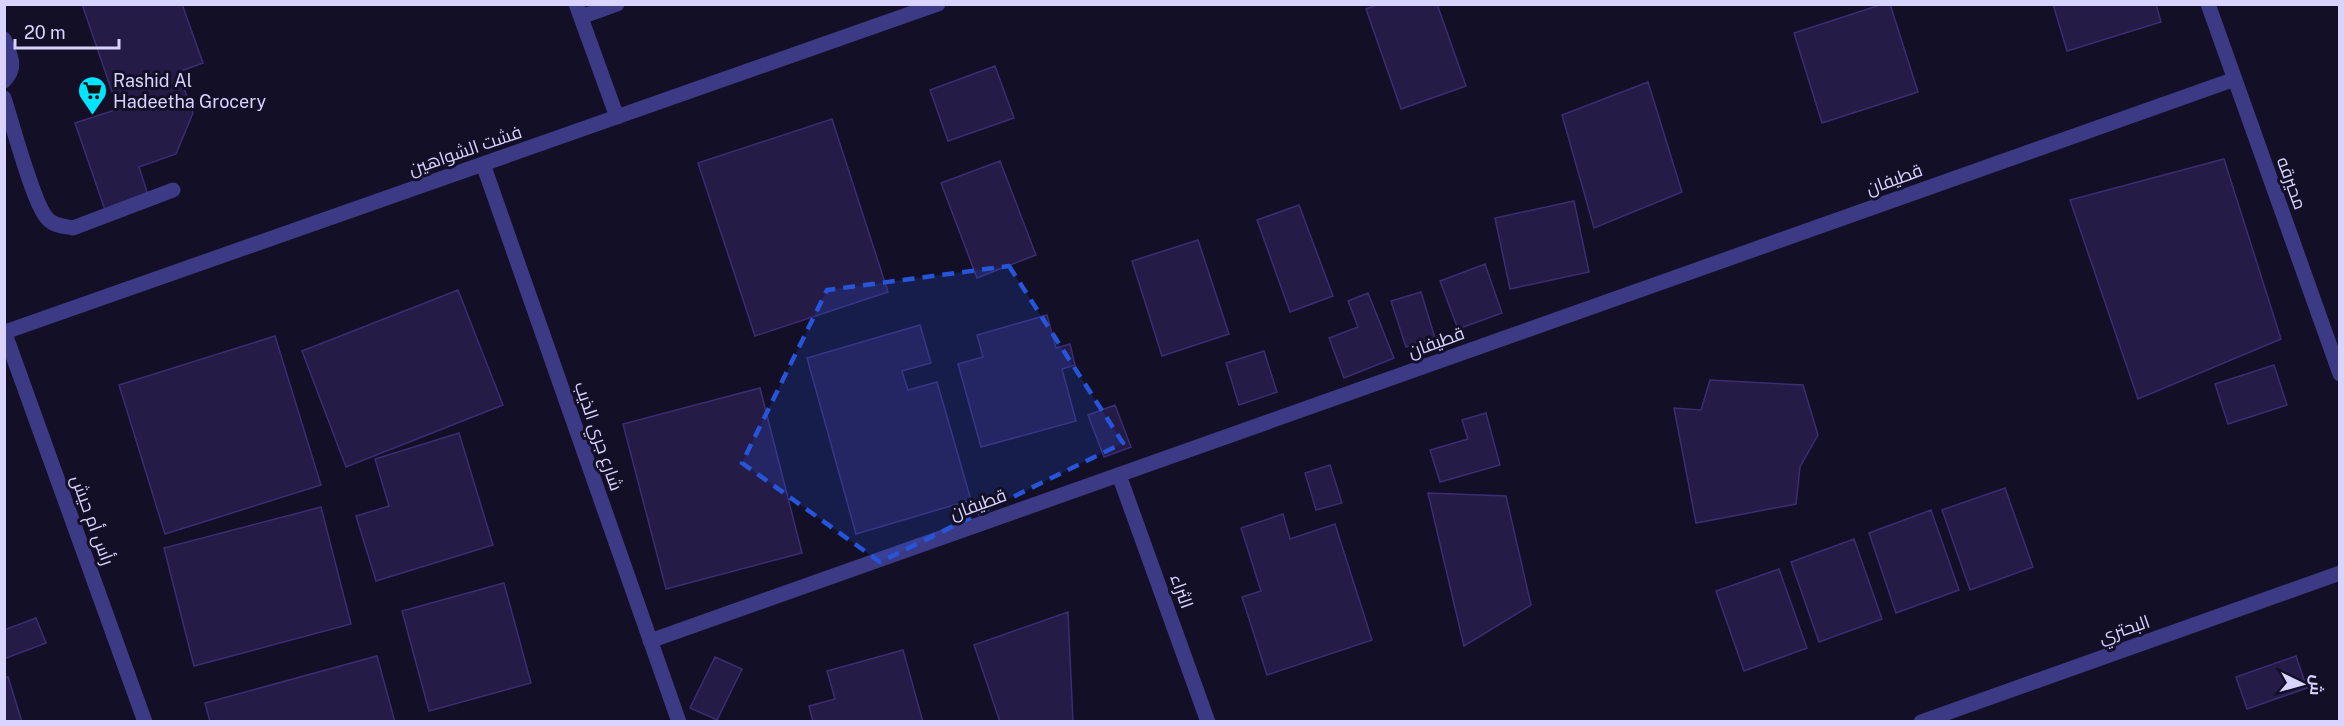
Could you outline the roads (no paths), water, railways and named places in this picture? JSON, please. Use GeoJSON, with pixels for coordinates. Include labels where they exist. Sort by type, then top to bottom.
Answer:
{"type":"FeatureCollection","features":[{"type":"Feature","properties":{"kind":"street"},"geometry":{"type":"LineString","coordinates":[[617,117],[578,11],[618,4]]}},
{"type":"Feature","properties":{"kind":"street","name":"فشت الشواهين"},"geometry":{"type":"LineString","coordinates":[[5,332],[938,4]]}},
{"type":"Feature","properties":{"kind":"street","name":"محيرقه"},"geometry":{"type":"LineString","coordinates":[[2208,4],[2340,374]]}},
{"type":"Feature","properties":{"kind":"street"},"geometry":{"type":"LineString","coordinates":[[4,39],[13,64],[12,71],[4,81]]}},
{"type":"Feature","properties":{"kind":"street","name":"قطيفان"},"geometry":{"type":"LineString","coordinates":[[650,641],[2235,79]]}},
{"type":"Feature","properties":{"kind":"street"},"geometry":{"type":"LineString","coordinates":[[4,98],[37,200],[47,218],[59,226],[73,228],[173,190]]}},
{"type":"Feature","properties":{"kind":"street","name":"شارع جري الذيب"},"geometry":{"type":"LineString","coordinates":[[483,164],[679,722]]}},
{"type":"Feature","properties":{"kind":"street","name":"رأس أم حيش"},"geometry":{"type":"LineString","coordinates":[[5,332],[145,722]]}},
{"type":"Feature","properties":{"kind":"street","name":"الثراء"},"geometry":{"type":"LineString","coordinates":[[1119,475],[1208,722]]}},
{"type":"Feature","properties":{"kind":"street","name":"البحتري"},"geometry":{"type":"LineString","coordinates":[[1921,722],[2340,573]]}},
{"type":"Feature","properties":{"kind":"place","name":"Rashid Al Hadeetha Grocery"},"geometry":{"type":"Point","coordinates":[92,116]}}]}
